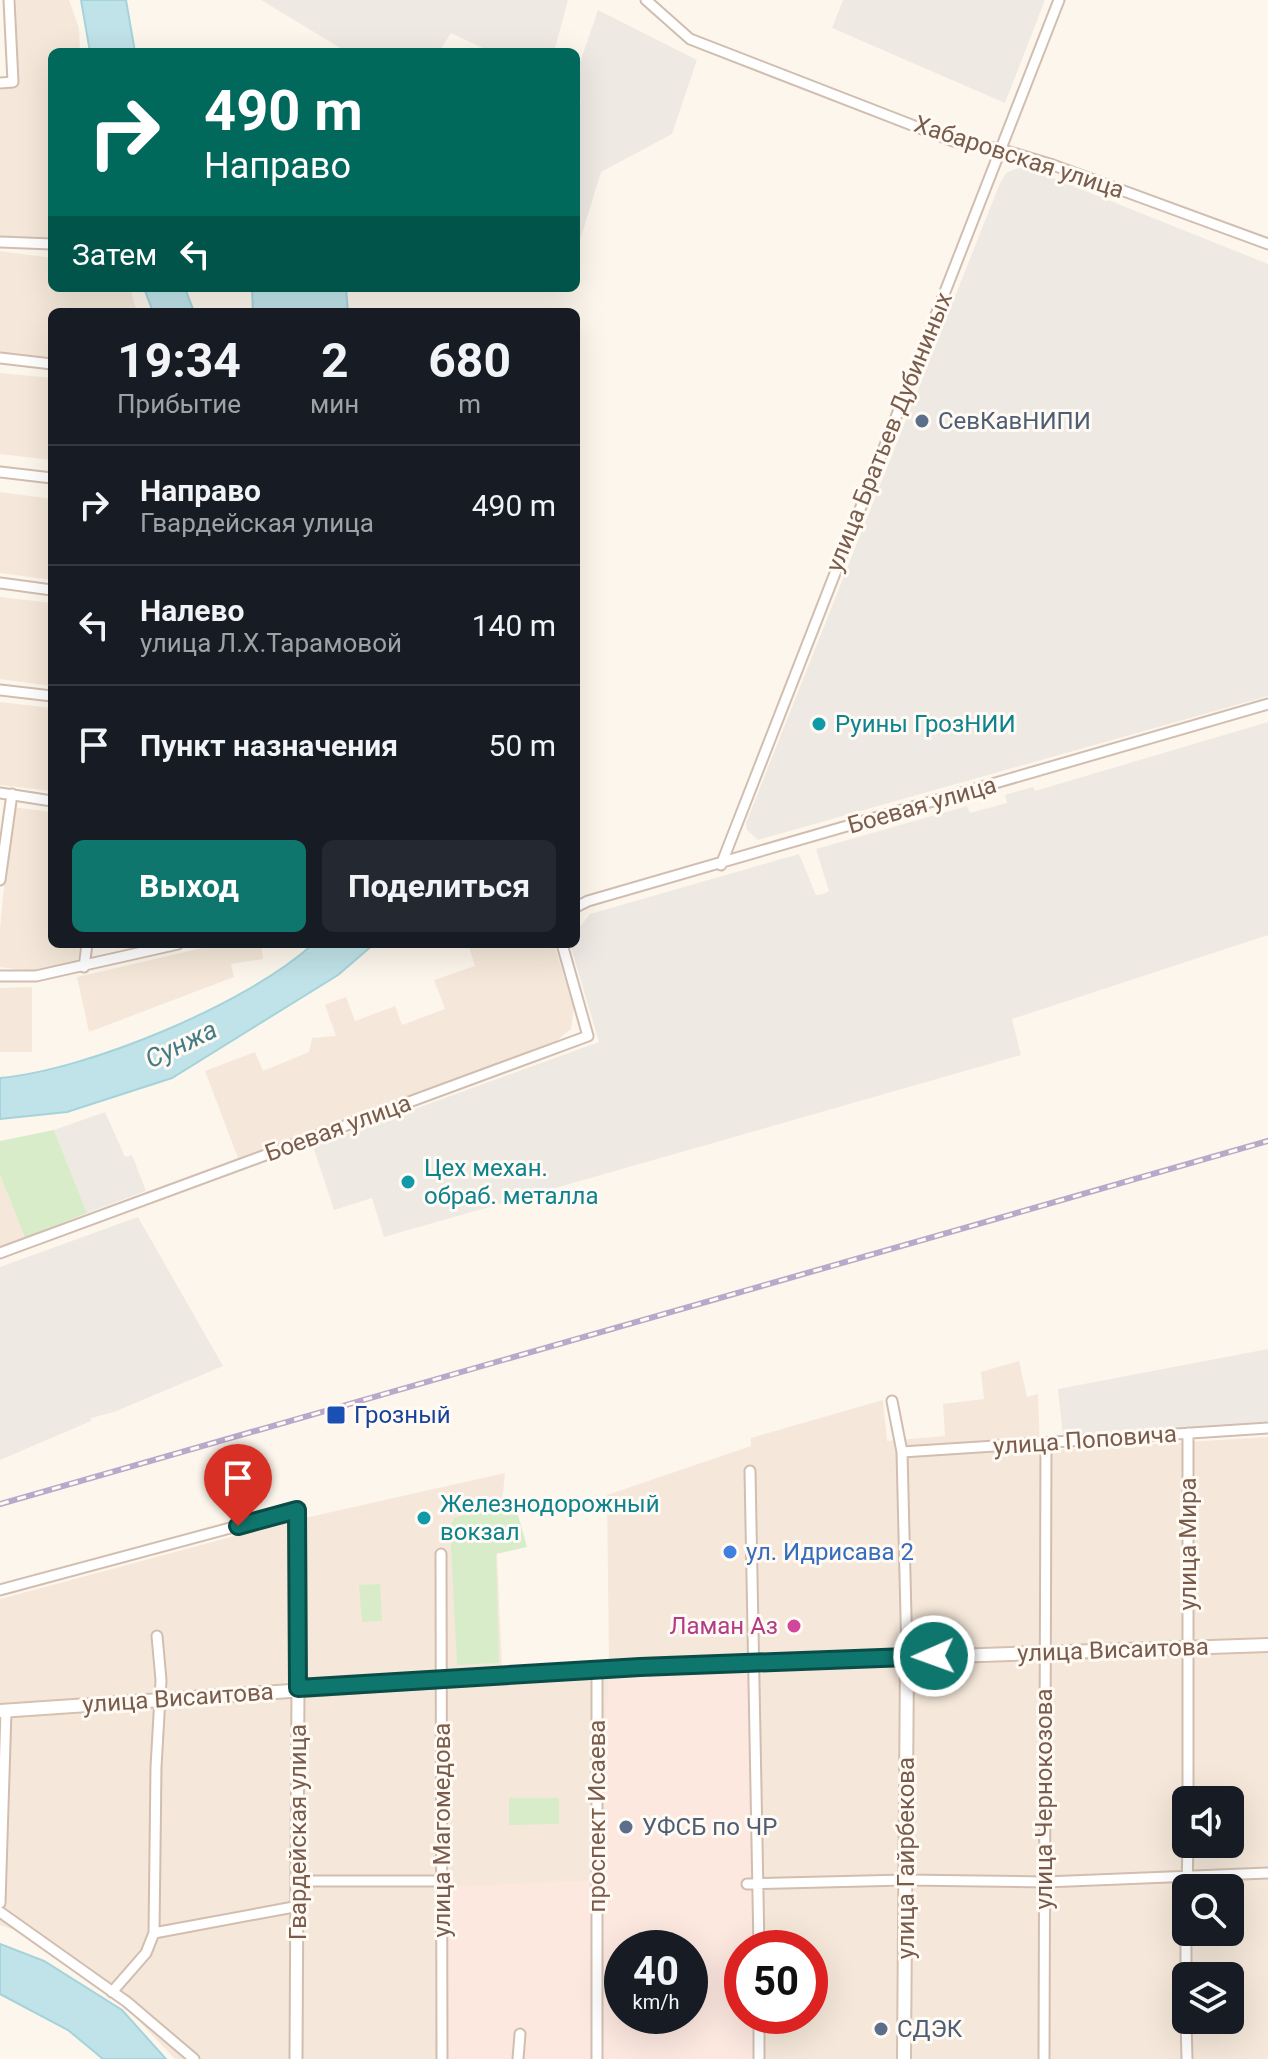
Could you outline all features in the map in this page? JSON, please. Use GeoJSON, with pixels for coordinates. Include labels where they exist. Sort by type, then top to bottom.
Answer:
{"type":"FeatureCollection","features":[{"type":"Feature","properties":{"kind":"main road","name":"улица Висаитова"},"geometry":{"type":"LineString","coordinates":[[3,1711],[597,1669],[1268,1645]]}},
{"type":"Feature","properties":{"kind":"main road","name":"улица Гайрбекова"},"geometry":{"type":"LineString","coordinates":[[904,2059],[907,1657]]}},
{"type":"Feature","properties":{"kind":"street"},"geometry":{"type":"LineString","coordinates":[[0,83],[13,82],[9,0]]}},
{"type":"Feature","properties":{"kind":"street","name":"Хабаровская улица"},"geometry":{"type":"LineString","coordinates":[[646,0],[690,39],[953,141],[1000,149],[1268,244]]}},
{"type":"Feature","properties":{"kind":"street","name":"улица Братьев Дубининых"},"geometry":{"type":"LineString","coordinates":[[721,865],[1059,0]]}},
{"type":"Feature","properties":{"kind":"street"},"geometry":{"type":"LineString","coordinates":[[0,242],[48,244]]}},
{"type":"Feature","properties":{"kind":"street"},"geometry":{"type":"LineString","coordinates":[[0,358],[48,364]]}},
{"type":"Feature","properties":{"kind":"street"},"geometry":{"type":"LineString","coordinates":[[0,472],[48,478]]}},
{"type":"Feature","properties":{"kind":"street"},"geometry":{"type":"LineString","coordinates":[[0,583],[48,589]]}},
{"type":"Feature","properties":{"kind":"street"},"geometry":{"type":"LineString","coordinates":[[0,690],[48,696]]}},
{"type":"Feature","properties":{"kind":"street","name":"Боевая улица"},"geometry":{"type":"LineString","coordinates":[[580,906],[1268,704]]}},
{"type":"Feature","properties":{"kind":"street"},"geometry":{"type":"LineString","coordinates":[[0,793],[48,800]]}},
{"type":"Feature","properties":{"kind":"street"},"geometry":{"type":"LineString","coordinates":[[0,880],[12,794]]}},
{"type":"Feature","properties":{"kind":"street"},"geometry":{"type":"LineString","coordinates":[[84,967],[86,948]]}},
{"type":"Feature","properties":{"kind":"street"},"geometry":{"type":"LineString","coordinates":[[0,976],[36,976],[162,948]]}},
{"type":"Feature","properties":{"kind":"street","name":"Боевая улица"},"geometry":{"type":"LineString","coordinates":[[0,1253],[588,1036],[563,948]]}},
{"type":"Feature","properties":{"kind":"street"},"geometry":{"type":"LineString","coordinates":[[892,1401],[902,1452],[907,1657]]}},
{"type":"Feature","properties":{"kind":"street","name":"улица Поповича"},"geometry":{"type":"LineString","coordinates":[[902,1452],[1268,1428]]}},
{"type":"Feature","properties":{"kind":"street","name":"улица Мира"},"geometry":{"type":"LineString","coordinates":[[1188,1433],[1188,1786]]}},
{"type":"Feature","properties":{"kind":"street","name":"улица Чернокозова"},"geometry":{"type":"LineString","coordinates":[[1044,2059],[1046,1444]]}},
{"type":"Feature","properties":{"kind":"street"},"geometry":{"type":"LineString","coordinates":[[750,1471],[759,1930]]}},
{"type":"Feature","properties":{"kind":"street","name":"Гвардейская улица"},"geometry":{"type":"LineString","coordinates":[[0,1590],[297,1510],[299,1906],[296,2059]]}},
{"type":"Feature","properties":{"kind":"street","name":"улица Магомедова"},"geometry":{"type":"LineString","coordinates":[[441,1554],[442,2059]]}},
{"type":"Feature","properties":{"kind":"street"},"geometry":{"type":"LineString","coordinates":[[112,1992],[146,1953],[154,1933],[160,1699],[157,1636]]}},
{"type":"Feature","properties":{"kind":"street","name":"проспект Исаева"},"geometry":{"type":"LineString","coordinates":[[597,1669],[597,2059]]}},
{"type":"Feature","properties":{"kind":"street"},"geometry":{"type":"LineString","coordinates":[[0,1903],[3,1711]]}},
{"type":"Feature","properties":{"kind":"street"},"geometry":{"type":"LineString","coordinates":[[1228,1874],[1268,1873]]}},
{"type":"Feature","properties":{"kind":"street"},"geometry":{"type":"LineString","coordinates":[[747,1884],[905,1880],[1045,1882],[1172,1876]]}},
{"type":"Feature","properties":{"kind":"street"},"geometry":{"type":"LineString","coordinates":[[298,1881],[442,1881]]}},
{"type":"Feature","properties":{"kind":"street"},"geometry":{"type":"LineString","coordinates":[[154,1933],[299,1906]]}},
{"type":"Feature","properties":{"kind":"street"},"geometry":{"type":"LineString","coordinates":[[0,1912],[112,1992],[194,2059]]}},
{"type":"Feature","properties":{"kind":"street"},"geometry":{"type":"LineString","coordinates":[[518,2059],[520,2034]]}},
{"type":"Feature","properties":{"kind":"street"},"geometry":{"type":"LineString","coordinates":[[759,2034],[759,2059]]}},
{"type":"Feature","properties":{"kind":"street"},"geometry":{"type":"LineString","coordinates":[[1186,2034],[1187,2059]]}},
{"type":"Feature","properties":{"kind":"shaded area"},"geometry":{"type":"Polygon","coordinates":[[[16,0],[69,0],[79,28],[80,48],[48,48],[48,242],[0,238],[0,90],[17,87],[16,0]]]}},
{"type":"Feature","properties":{"kind":"shaded area"},"geometry":{"type":"Polygon","coordinates":[[[261,0],[568,0],[555,48],[483,48],[451,33],[442,48],[340,48],[261,0]]]}},
{"type":"Feature","properties":{"kind":"shaded area"},"geometry":{"type":"Polygon","coordinates":[[[843,0],[1045,0],[1005,103],[832,28],[843,0]]]}},
{"type":"Feature","properties":{"kind":"shaded area"},"geometry":{"type":"Polygon","coordinates":[[[598,10],[697,60],[672,134],[601,172],[580,240],[581,101],[580,62],[598,10]]]}},
{"type":"Feature","properties":{"kind":"shaded area"},"geometry":{"type":"Polygon","coordinates":[[[1023,166],[1268,264],[1268,696],[758,840],[747,830],[746,823],[1000,183],[1006,173],[1023,166]]]}},
{"type":"Feature","properties":{"kind":"shaded area"},"geometry":{"type":"Polygon","coordinates":[[[0,251],[48,257],[48,292],[131,292],[136,308],[48,308],[48,357],[0,353],[0,251]]]}},
{"type":"Feature","properties":{"kind":"shaded area"},"geometry":{"type":"Polygon","coordinates":[[[0,373],[48,378],[48,460],[0,454],[0,373]]]}},
{"type":"Feature","properties":{"kind":"shaded area"},"geometry":{"type":"Polygon","coordinates":[[[0,492],[48,498],[48,579],[0,573],[0,492]]]}},
{"type":"Feature","properties":{"kind":"shaded area"},"geometry":{"type":"Polygon","coordinates":[[[0,597],[48,603],[48,685],[0,679],[0,597]]]}},
{"type":"Feature","properties":{"kind":"shaded area"},"geometry":{"type":"Polygon","coordinates":[[[0,702],[48,708],[48,791],[0,785],[0,702]]]}},
{"type":"Feature","properties":{"kind":"shaded area"},"geometry":{"type":"Polygon","coordinates":[[[1268,722],[1268,935],[1012,1019],[1021,1055],[384,1237],[372,1198],[334,1210],[313,1146],[599,1042],[571,948],[580,948],[580,927],[590,914],[799,854],[816,895],[823,894],[829,891],[816,849],[967,806],[970,813],[1007,803],[1005,795],[1033,787],[1035,791],[1268,722]]]}},
{"type":"Feature","properties":{"kind":"shaded area"},"geometry":{"type":"Polygon","coordinates":[[[12,807],[48,812],[48,948],[79,948],[77,965],[37,972],[0,967],[0,928],[12,807]]]}},
{"type":"Feature","properties":{"kind":"shaded area"},"geometry":{"type":"Polygon","coordinates":[[[203,948],[262,948],[263,959],[231,964],[234,977],[89,1032],[77,977],[203,948]]]}},
{"type":"Feature","properties":{"kind":"shaded area"},"geometry":{"type":"Polygon","coordinates":[[[469,948],[555,948],[574,1008],[571,1029],[555,1042],[238,1158],[205,1071],[255,1052],[263,1071],[309,1052],[312,1038],[336,1036],[325,1005],[346,997],[355,1021],[395,1006],[402,1025],[445,1009],[434,980],[475,966],[469,948]]]}},
{"type":"Feature","properties":{"kind":"shaded area"},"geometry":{"type":"Polygon","coordinates":[[[32,987],[32,1052],[0,1052],[0,988],[32,987]]]}},
{"type":"Feature","properties":{"kind":"shaded area"},"geometry":{"type":"Polygon","coordinates":[[[105,1112],[125,1157],[132,1155],[146,1191],[87,1213],[54,1130],[105,1112]]]}},
{"type":"Feature","properties":{"kind":"shaded area"},"geometry":{"type":"Polygon","coordinates":[[[0,1175],[25,1238],[0,1248],[0,1175]]]}},
{"type":"Feature","properties":{"kind":"shaded area"},"geometry":{"type":"Polygon","coordinates":[[[138,1217],[223,1366],[114,1412],[91,1418],[91,1421],[0,1460],[0,1267],[138,1217]]]}},
{"type":"Feature","properties":{"kind":"shaded area"},"geometry":{"type":"Polygon","coordinates":[[[1268,1349],[1268,1423],[1063,1437],[1058,1389],[1268,1349]]]}},
{"type":"Feature","properties":{"kind":"shaded area"},"geometry":{"type":"Polygon","coordinates":[[[1019,1361],[1027,1397],[1038,1394],[1040,1451],[1268,1437],[1268,2059],[760,2059],[760,2034],[828,2034],[828,1930],[724,1930],[724,1933],[599,1880],[444,2059],[175,2059],[123,2004],[23,1933],[0,1925],[0,1599],[287,1522],[505,1473],[497,1554],[502,1670],[609,1664],[607,1495],[751,1446],[751,1438],[883,1400],[887,1441],[945,1436],[943,1404],[984,1399],[981,1372],[1019,1361]]]}},
{"type":"Feature","properties":{"kind":"shaded area"},"geometry":{"type":"Polygon","coordinates":[[[757,1656],[759,1930],[724,1930],[724,2034],[760,2034],[760,2059],[444,2059],[449,1887],[599,1880],[609,1664],[757,1656]]]}},
{"type":"Feature","properties":{"kind":"green space"},"geometry":{"type":"Polygon","coordinates":[[[54,1130],[87,1213],[25,1238],[0,1175],[0,1141],[54,1130]]]}},
{"type":"Feature","properties":{"kind":"green space"},"geometry":{"type":"Polygon","coordinates":[[[514,1501],[527,1547],[496,1554],[499,1663],[457,1665],[450,1528],[454,1518],[514,1501]]]}},
{"type":"Feature","properties":{"kind":"green space"},"geometry":{"type":"Polygon","coordinates":[[[380,1584],[382,1621],[362,1622],[359,1585],[380,1584]]]}},
{"type":"Feature","properties":{"kind":"green space"},"geometry":{"type":"Polygon","coordinates":[[[509,1798],[559,1798],[559,1824],[509,1825],[509,1798]]]}},
{"type":"Feature","properties":{"kind":"water"},"geometry":{"type":"Polygon","coordinates":[[[81,0],[126,0],[134,48],[89,48],[81,0]]]}},
{"type":"Feature","properties":{"kind":"water"},"geometry":{"type":"Polygon","coordinates":[[[146,292],[186,292],[192,308],[152,308],[146,292]]]}},
{"type":"Feature","properties":{"kind":"water"},"geometry":{"type":"Polygon","coordinates":[[[252,292],[346,292],[348,308],[253,308],[252,292]]]}},
{"type":"Feature","properties":{"kind":"water","name":"Сунжа"},"geometry":{"type":"Polygon","coordinates":[[[308,948],[369,948],[338,975],[172,1078],[67,1112],[0,1119],[0,1078],[77,1062],[120,1048],[208,1011],[284,967],[308,948]]]}},
{"type":"Feature","properties":{"kind":"water"},"geometry":{"type":"Polygon","coordinates":[[[0,1944],[44,1961],[122,2010],[166,2059],[103,2059],[68,2030],[0,1994],[0,1944]]]}},
{"type":"Feature","properties":{"kind":"railway"},"geometry":{"type":"LineString","coordinates":[[0,1504],[1268,1141]]}},
{"type":"Feature","properties":{"kind":"place","name":"СевКавНИПИ"},"geometry":{"type":"Point","coordinates":[922,421]}},
{"type":"Feature","properties":{"kind":"place","name":"Руины ГрозНИИ"},"geometry":{"type":"Point","coordinates":[819,724]}},
{"type":"Feature","properties":{"kind":"place","name":"Цех механ. обраб. металла"},"geometry":{"type":"Point","coordinates":[408,1182]}},
{"type":"Feature","properties":{"kind":"place","name":"Грозный"},"geometry":{"type":"Point","coordinates":[336,1415]}},
{"type":"Feature","properties":{"kind":"place","name":"Железнодорожный вокзал"},"geometry":{"type":"Point","coordinates":[424,1518]}},
{"type":"Feature","properties":{"kind":"place","name":"ул. Идрисава 2"},"geometry":{"type":"Point","coordinates":[730,1552]}},
{"type":"Feature","properties":{"kind":"place","name":"Ламан Аз"},"geometry":{"type":"Point","coordinates":[794,1626]}},
{"type":"Feature","properties":{"kind":"place","name":"УФСБ по ЧР"},"geometry":{"type":"Point","coordinates":[626,1827]}},
{"type":"Feature","properties":{"kind":"place","name":"СДЭК"},"geometry":{"type":"Point","coordinates":[881,2029]}},
{"type":"Feature","properties":{"kind":"route"},"geometry":{"type":"LineString","coordinates":[[238,1526],[297,1510],[298,1688],[640,1667],[934,1656]]}}]}
